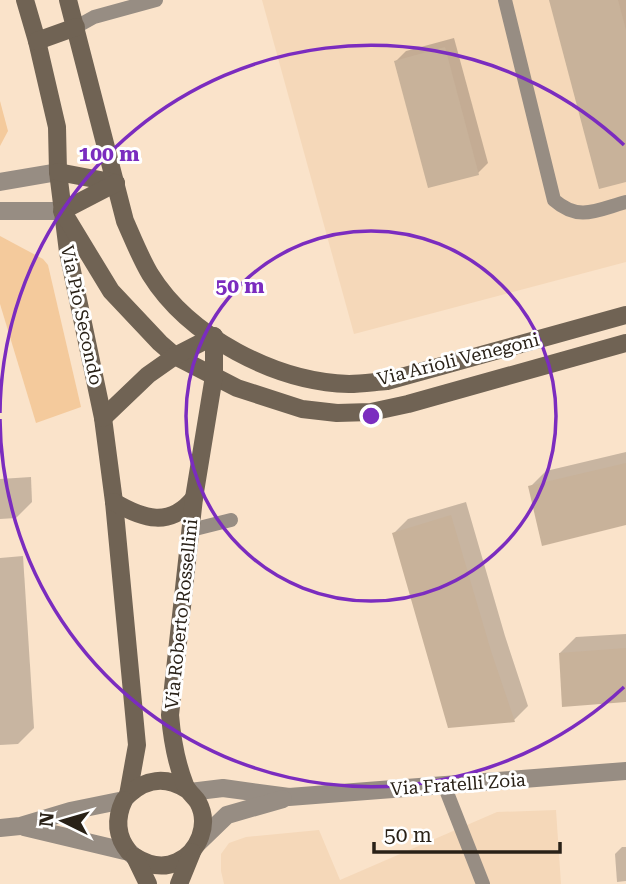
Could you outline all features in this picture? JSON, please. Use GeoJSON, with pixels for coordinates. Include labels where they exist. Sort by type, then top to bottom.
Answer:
{"type":"FeatureCollection","features":[{"type":"Feature","properties":{"kind":"main road","name":"Via Pio Secondo"},"geometry":{"type":"LineString","coordinates":[[25,0],[57,127],[58,172],[70,262],[103,418]]}},
{"type":"Feature","properties":{"kind":"main road"},"geometry":{"type":"LineString","coordinates":[[68,0],[125,221],[137,251],[168,298],[214,336],[175,356],[148,375],[103,418],[114,502],[137,746],[126,798],[118,816],[118,827],[122,842],[148,884]]}},
{"type":"Feature","properties":{"kind":"main road"},"geometry":{"type":"LineString","coordinates":[[37,41],[76,27]]}},
{"type":"Feature","properties":{"kind":"main road"},"geometry":{"type":"LineString","coordinates":[[58,172],[116,183]]}},
{"type":"Feature","properties":{"kind":"main road"},"geometry":{"type":"LineString","coordinates":[[62,211],[116,183]]}},
{"type":"Feature","properties":{"kind":"main road","name":"Via Pio Secondo"},"geometry":{"type":"LineString","coordinates":[[62,211],[111,291],[175,356],[215,376]]}},
{"type":"Feature","properties":{"kind":"main road","name":"Via Arioli Venegoni"},"geometry":{"type":"LineString","coordinates":[[214,336],[234,351],[265,366],[321,381],[350,384],[387,381],[626,315]]}},
{"type":"Feature","properties":{"kind":"main road","name":"Via Roberto Rossellini"},"geometry":{"type":"LineString","coordinates":[[179,884],[202,831],[202,815],[197,800],[188,790],[172,744],[170,715],[194,498],[215,376],[214,336]]}},
{"type":"Feature","properties":{"kind":"main road","name":"Via Arioli Venegoni"},"geometry":{"type":"LineString","coordinates":[[215,376],[262,398],[302,409],[337,413],[371,412],[626,343]]}},
{"type":"Feature","properties":{"kind":"main road"},"geometry":{"type":"LineString","coordinates":[[114,502],[134,514],[152,519],[170,516],[186,508],[194,498]]}},
{"type":"Feature","properties":{"kind":"main road","name":"Via Fratelli Zoia"},"geometry":{"type":"LineString","coordinates":[[126,798],[143,784],[159,780],[172,782],[188,790]]}},
{"type":"Feature","properties":{"kind":"main road","name":"Via Fratelli Zoia"},"geometry":{"type":"LineString","coordinates":[[132,855],[150,864],[166,865],[181,860],[195,847]]}},
{"type":"Feature","properties":{"kind":"street"},"geometry":{"type":"LineString","coordinates":[[0,182],[58,172]]}},
{"type":"Feature","properties":{"kind":"street"},"geometry":{"type":"LineString","coordinates":[[0,211],[62,211]]}},
{"type":"Feature","properties":{"kind":"street","name":"Via Fratelli Zoia"},"geometry":{"type":"LineString","coordinates":[[195,847],[228,815],[289,797],[626,771]]}},
{"type":"Feature","properties":{"kind":"street","name":"Via Fratelli Zoia"},"geometry":{"type":"LineString","coordinates":[[188,790],[223,788],[289,797]]}},
{"type":"Feature","properties":{"kind":"street","name":"Via Fratelli Zoia"},"geometry":{"type":"LineString","coordinates":[[0,828],[20,826],[126,798]]}},
{"type":"Feature","properties":{"kind":"street","name":"Via Fratelli Zoia"},"geometry":{"type":"LineString","coordinates":[[20,826],[132,855]]}},
{"type":"Feature","properties":{"kind":"lane"},"geometry":{"type":"LineString","coordinates":[[76,27],[94,17],[156,0]]}},
{"type":"Feature","properties":{"kind":"lane"},"geometry":{"type":"LineString","coordinates":[[505,0],[554,200],[566,210],[583,214],[626,202]]}},
{"type":"Feature","properties":{"kind":"lane"},"geometry":{"type":"LineString","coordinates":[[191,530],[231,520]]}},
{"type":"Feature","properties":{"kind":"lane"},"geometry":{"type":"LineString","coordinates":[[444,785],[483,884]]}},
{"type":"Feature","properties":{"kind":"shaded area"},"geometry":{"type":"Polygon","coordinates":[[[262,0],[626,0],[626,262],[354,334],[262,0]]]}},
{"type":"Feature","properties":{"kind":"shaded area"},"geometry":{"type":"Polygon","coordinates":[[[0,101],[8,131],[0,146],[0,101]]]}},
{"type":"Feature","properties":{"kind":"shaded area"},"geometry":{"type":"Polygon","coordinates":[[[0,236],[43,259],[48,265],[81,407],[36,423],[0,304],[0,236]]]}},
{"type":"Feature","properties":{"kind":"shaded area"},"geometry":{"type":"Polygon","coordinates":[[[556,810],[561,884],[224,884],[221,871],[221,854],[229,843],[246,837],[319,830],[340,880],[497,812],[556,810]]]}},
{"type":"Feature","properties":{"kind":"building"},"geometry":{"type":"Polygon","coordinates":[[[549,0],[618,0],[626,30],[626,182],[599,189],[549,0]]]}},
{"type":"Feature","properties":{"kind":"building"},"geometry":{"type":"Polygon","coordinates":[[[445,47],[479,175],[428,188],[394,61],[445,47]]]}},
{"type":"Feature","properties":{"kind":"building"},"geometry":{"type":"Polygon","coordinates":[[[626,463],[626,525],[542,546],[528,486],[626,463]]]}},
{"type":"Feature","properties":{"kind":"building"},"geometry":{"type":"Polygon","coordinates":[[[451,515],[515,722],[448,728],[392,533],[451,515]]]}},
{"type":"Feature","properties":{"kind":"building"},"geometry":{"type":"Polygon","coordinates":[[[626,648],[626,702],[562,707],[559,653],[626,648]]]}}]}
